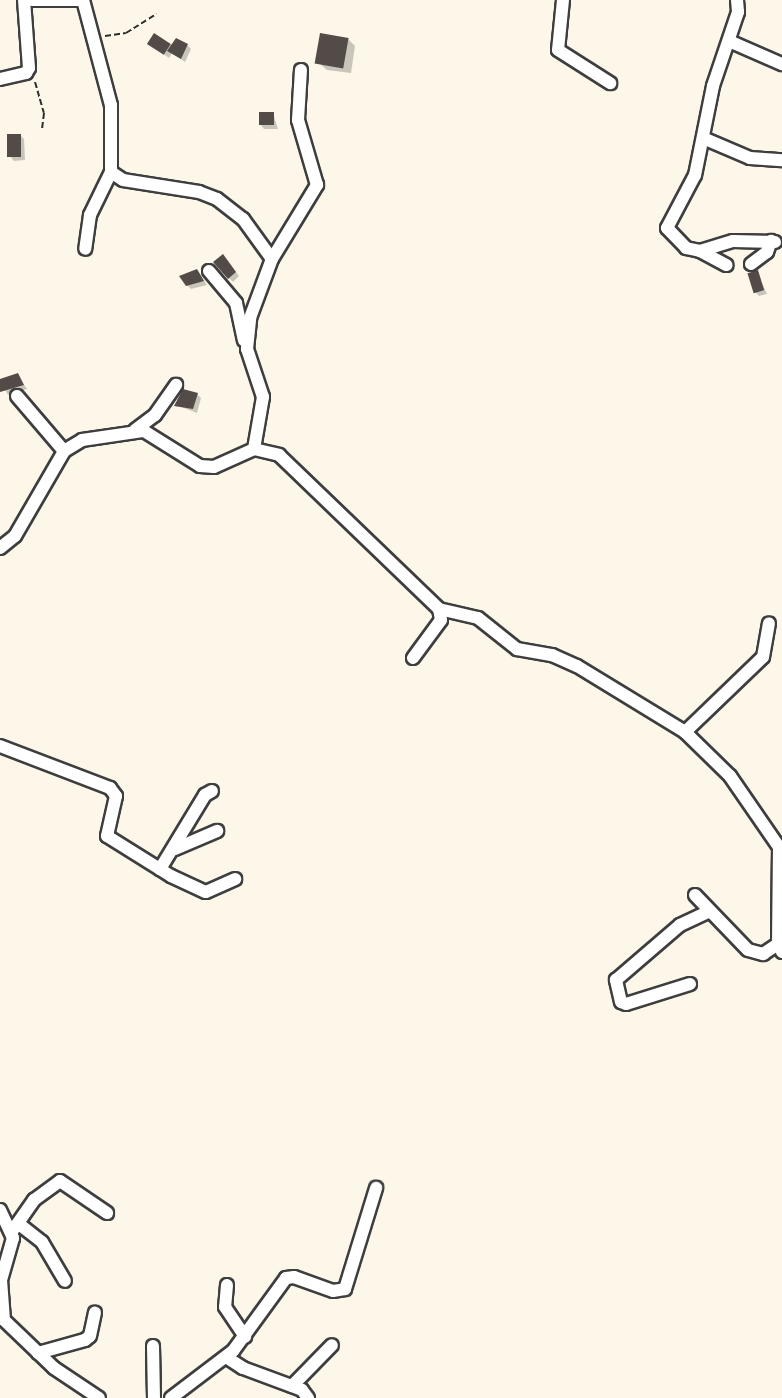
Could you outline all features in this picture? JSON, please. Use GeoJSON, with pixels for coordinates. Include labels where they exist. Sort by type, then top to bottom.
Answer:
{"type":"FeatureCollection","features":[{"type":"Feature","properties":{"kind":"street"},"geometry":{"type":"LineString","coordinates":[[0,80],[26,73],[29,68],[24,0]]}},
{"type":"Feature","properties":{"kind":"street"},"geometry":{"type":"LineString","coordinates":[[32,0],[83,0],[111,105],[111,172],[90,215],[85,249]]}},
{"type":"Feature","properties":{"kind":"street"},"geometry":{"type":"LineString","coordinates":[[726,265],[700,251],[687,248],[667,228],[691,190],[713,86],[738,12],[737,0]]}},
{"type":"Feature","properties":{"kind":"street"},"geometry":{"type":"LineString","coordinates":[[565,1],[558,50],[610,82]]}},
{"type":"Feature","properties":{"kind":"street"},"geometry":{"type":"LineString","coordinates":[[729,41],[782,64]]}},
{"type":"Feature","properties":{"kind":"street"},"geometry":{"type":"LineString","coordinates":[[247,349],[250,318],[272,259],[317,185],[298,120],[301,70]]}},
{"type":"Feature","properties":{"kind":"street"},"geometry":{"type":"LineString","coordinates":[[703,138],[750,158],[782,160]]}},
{"type":"Feature","properties":{"kind":"street"},"geometry":{"type":"LineString","coordinates":[[111,172],[123,180],[199,192],[217,199],[243,219],[272,259]]}},
{"type":"Feature","properties":{"kind":"street"},"geometry":{"type":"LineString","coordinates":[[700,251],[733,240],[773,241],[767,252],[751,264]]}},
{"type":"Feature","properties":{"kind":"street"},"geometry":{"type":"LineString","coordinates":[[209,271],[236,303],[247,349],[263,397],[254,449]]}},
{"type":"Feature","properties":{"kind":"street"},"geometry":{"type":"LineString","coordinates":[[135,430],[155,414],[176,384]]}},
{"type":"Feature","properties":{"kind":"street"},"geometry":{"type":"LineString","coordinates":[[17,396],[64,450]]}},
{"type":"Feature","properties":{"kind":"street"},"geometry":{"type":"LineString","coordinates":[[0,548],[15,536],[64,450],[82,440],[135,430],[152,434],[182,458],[200,466],[214,467],[254,449],[279,455],[439,609],[478,618],[517,649],[566,660],[685,732],[744,792],[781,846],[780,948],[763,954],[748,950],[695,895]]}},
{"type":"Feature","properties":{"kind":"street"},"geometry":{"type":"LineString","coordinates":[[413,658],[441,620],[439,609]]}},
{"type":"Feature","properties":{"kind":"street"},"geometry":{"type":"LineString","coordinates":[[685,732],[763,657],[769,624]]}},
{"type":"Feature","properties":{"kind":"street"},"geometry":{"type":"LineString","coordinates":[[0,746],[110,788],[116,796],[107,836],[160,869],[206,892],[235,879]]}},
{"type":"Feature","properties":{"kind":"street"},"geometry":{"type":"LineString","coordinates":[[160,869],[174,850],[205,795],[212,791]]}},
{"type":"Feature","properties":{"kind":"street"},"geometry":{"type":"LineString","coordinates":[[174,850],[217,831]]}},
{"type":"Feature","properties":{"kind":"street"},"geometry":{"type":"LineString","coordinates":[[690,984],[626,1004],[621,1002],[616,980],[680,925],[710,911]]}},
{"type":"Feature","properties":{"kind":"street"},"geometry":{"type":"LineString","coordinates":[[99,1398],[11,1330],[2,1309],[1,1280],[16,1227],[34,1200],[60,1181],[107,1213]]}},
{"type":"Feature","properties":{"kind":"street"},"geometry":{"type":"LineString","coordinates":[[171,1398],[226,1357],[245,1337],[286,1278],[294,1276],[333,1291],[345,1289],[376,1188]]}},
{"type":"Feature","properties":{"kind":"street"},"geometry":{"type":"LineString","coordinates":[[0,1210],[16,1227],[42,1242],[65,1281]]}},
{"type":"Feature","properties":{"kind":"street"},"geometry":{"type":"LineString","coordinates":[[227,1285],[225,1307],[245,1337]]}},
{"type":"Feature","properties":{"kind":"street"},"geometry":{"type":"LineString","coordinates":[[38,1353],[85,1340],[90,1336],[95,1313]]}},
{"type":"Feature","properties":{"kind":"street"},"geometry":{"type":"LineString","coordinates":[[292,1386],[332,1345]]}},
{"type":"Feature","properties":{"kind":"street"},"geometry":{"type":"LineString","coordinates":[[153,1346],[154,1398]]}},
{"type":"Feature","properties":{"kind":"street"},"geometry":{"type":"LineString","coordinates":[[226,1357],[243,1368],[302,1390],[308,1398]]}},
{"type":"Feature","properties":{"kind":"path"},"geometry":{"type":"LineString","coordinates":[[93,36],[126,33],[157,14]]}},
{"type":"Feature","properties":{"kind":"path"},"geometry":{"type":"LineString","coordinates":[[29,68],[41,96],[42,129]]}},
{"type":"Feature","properties":{"kind":"building"},"geometry":{"type":"Polygon","coordinates":[[[154,33],[171,44],[164,55],[147,44],[154,33]]]}},
{"type":"Feature","properties":{"kind":"building"},"geometry":{"type":"Polygon","coordinates":[[[320,33],[349,38],[343,69],[315,64],[320,33]]]}},
{"type":"Feature","properties":{"kind":"building"},"geometry":{"type":"Polygon","coordinates":[[[176,38],[188,44],[181,59],[167,51],[176,38]]]}},
{"type":"Feature","properties":{"kind":"building"},"geometry":{"type":"Polygon","coordinates":[[[259,112],[274,112],[274,125],[259,125],[259,112]]]}},
{"type":"Feature","properties":{"kind":"building"},"geometry":{"type":"Polygon","coordinates":[[[7,134],[21,134],[21,157],[7,157],[7,134]]]}},
{"type":"Feature","properties":{"kind":"building"},"geometry":{"type":"Polygon","coordinates":[[[223,254],[236,272],[228,279],[213,262],[223,254]]]}},
{"type":"Feature","properties":{"kind":"building"},"geometry":{"type":"Polygon","coordinates":[[[197,269],[204,281],[186,286],[179,276],[197,269]]]}},
{"type":"Feature","properties":{"kind":"building"},"geometry":{"type":"Polygon","coordinates":[[[758,270],[764,290],[754,293],[747,273],[758,270]]]}},
{"type":"Feature","properties":{"kind":"building"},"geometry":{"type":"Polygon","coordinates":[[[18,373],[24,385],[0,392],[0,379],[18,373]]]}},
{"type":"Feature","properties":{"kind":"building"},"geometry":{"type":"Polygon","coordinates":[[[183,389],[198,393],[193,409],[174,406],[183,389]]]}}]}
